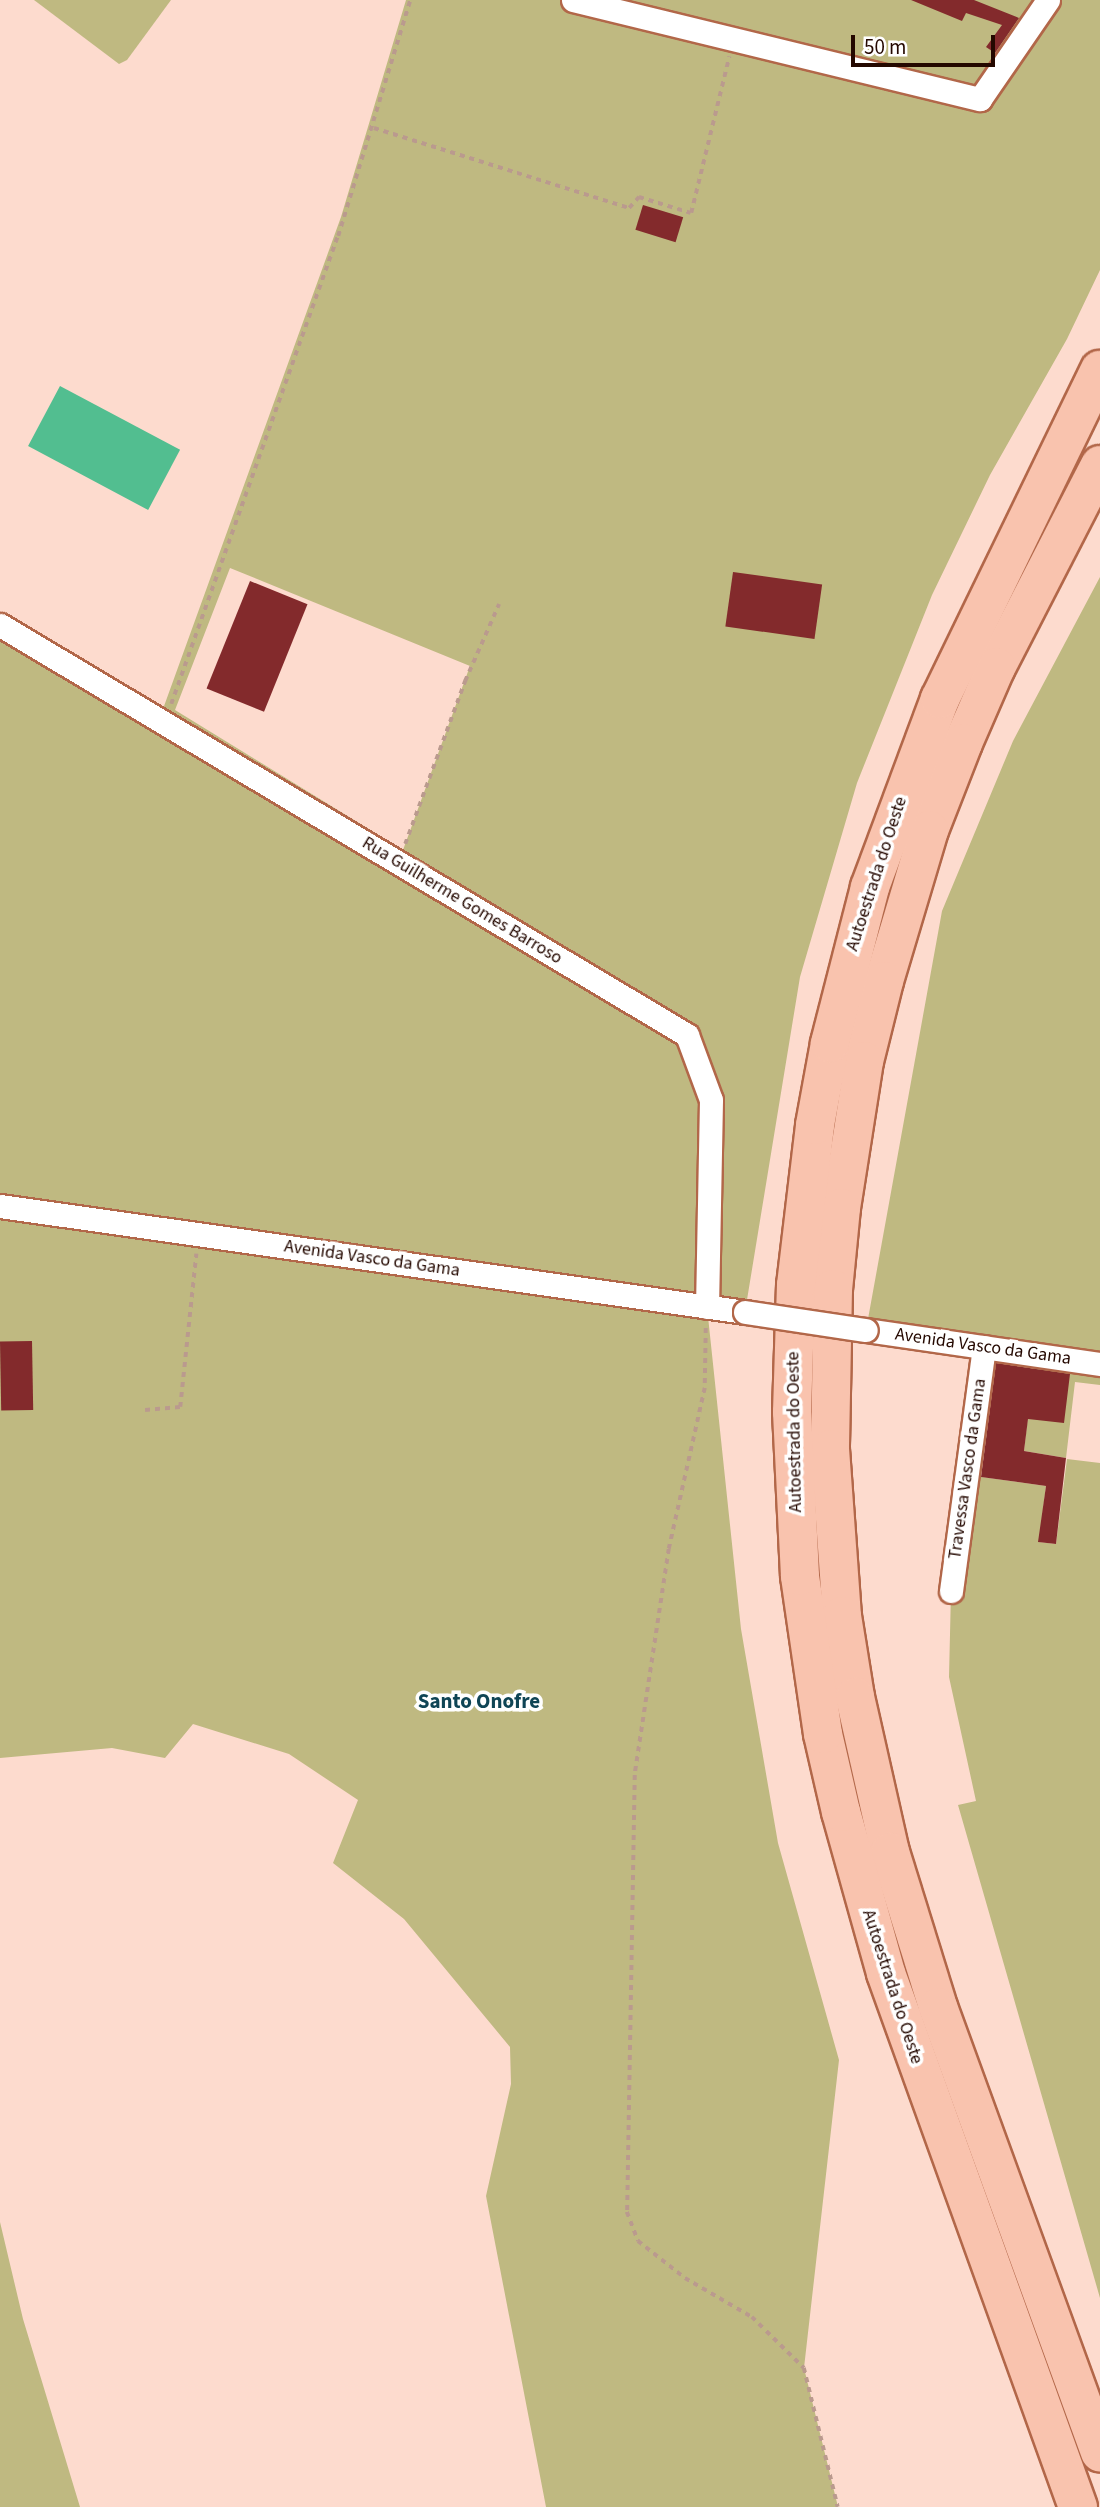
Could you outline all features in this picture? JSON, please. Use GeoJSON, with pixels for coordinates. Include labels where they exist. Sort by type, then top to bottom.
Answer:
{"type":"FeatureCollection","features":[{"type":"Feature","properties":{"kind":"highway","name":"Autoestrada do Oeste"},"geometry":{"type":"LineString","coordinates":[[1078,2507],[886,1973],[823,1734],[802,1589],[794,1492],[796,1285],[803,1204],[830,1043],[870,887],[894,813],[992,586],[1100,370]]}},
{"type":"Feature","properties":{"kind":"highway","name":"Autoestrada do Oeste"},"geometry":{"type":"LineString","coordinates":[[1100,465],[1007,645],[963,743],[929,830],[884,981],[864,1061],[841,1208],[834,1289],[830,1449],[842,1616],[855,1697],[890,1852],[938,2007],[1100,2452]]}},
{"type":"Feature","properties":{"kind":"highway"},"geometry":{"type":"LineString","coordinates":[[1006,2305],[1013,2368],[1056,2507]]}},
{"type":"Feature","properties":{"kind":"street"},"geometry":{"type":"LineString","coordinates":[[573,0],[979,99],[1048,0]]}},
{"type":"Feature","properties":{"kind":"street","name":"Rua Guilherme Gomes Barroso"},"geometry":{"type":"LineString","coordinates":[[0,625],[687,1035],[711,1100],[707,1307]]}},
{"type":"Feature","properties":{"kind":"street","name":"Avenida Vasco da Gama"},"geometry":{"type":"LineString","coordinates":[[0,1206],[1100,1364]]}},
{"type":"Feature","properties":{"kind":"street","name":"Travessa Vasco da Gama"},"geometry":{"type":"LineString","coordinates":[[951,1591],[984,1347]]}},
{"type":"Feature","properties":{"kind":"path"},"geometry":{"type":"LineString","coordinates":[[164,723],[374,128],[410,0]]}},
{"type":"Feature","properties":{"kind":"path"},"geometry":{"type":"LineString","coordinates":[[374,128],[629,208],[639,197],[691,213],[733,41]]}},
{"type":"Feature","properties":{"kind":"path"},"geometry":{"type":"LineString","coordinates":[[398,863],[464,681],[499,604]]}},
{"type":"Feature","properties":{"kind":"path"},"geometry":{"type":"LineString","coordinates":[[145,1410],[180,1407],[197,1234]]}},
{"type":"Feature","properties":{"kind":"path"},"geometry":{"type":"LineString","coordinates":[[707,1307],[705,1388],[669,1549],[635,1775],[627,2212],[638,2241],[685,2278],[752,2317],[804,2368],[838,2507]]}},
{"type":"Feature","properties":{"kind":"shaded area"},"geometry":{"type":"Polygon","coordinates":[[[34,0],[171,0],[127,60],[119,64],[34,0]]]}},
{"type":"Feature","properties":{"kind":"shaded area"},"geometry":{"type":"Polygon","coordinates":[[[406,0],[1100,0],[1100,270],[1067,339],[990,475],[932,595],[857,783],[800,977],[745,1312],[707,1307],[741,1629],[778,1843],[839,2060],[804,2368],[838,2507],[546,2507],[486,2196],[511,2084],[510,2047],[404,1919],[333,1863],[358,1800],[289,1754],[193,1724],[165,1758],[112,1748],[0,1758],[0,625],[159,720],[341,217],[406,0]],[[230,568],[175,710],[403,850],[470,666],[230,568]]]}},
{"type":"Feature","properties":{"kind":"shaded area"},"geometry":{"type":"Polygon","coordinates":[[[60,386],[180,450],[148,510],[28,446],[60,386]]]}},
{"type":"Feature","properties":{"kind":"shaded area"},"geometry":{"type":"Polygon","coordinates":[[[1100,577],[1100,1385],[1075,1382],[1066,1458],[1024,1451],[1035,1355],[866,1330],[942,911],[1013,741],[1100,577]]]}},
{"type":"Feature","properties":{"kind":"shaded area"},"geometry":{"type":"Polygon","coordinates":[[[1067,1459],[1100,1463],[1100,2298],[958,1805],[976,1801],[949,1677],[951,1591],[967,1475],[1046,1486],[1039,1542],[1056,1544],[1067,1459]]]}},
{"type":"Feature","properties":{"kind":"shaded area"},"geometry":{"type":"Polygon","coordinates":[[[0,2222],[23,2319],[80,2507],[0,2507],[0,2222]]]}},
{"type":"Feature","properties":{"kind":"building"},"geometry":{"type":"Polygon","coordinates":[[[911,0],[974,0],[1019,18],[995,53],[986,47],[1002,25],[966,13],[962,21],[911,0]]]}},
{"type":"Feature","properties":{"kind":"building"},"geometry":{"type":"Polygon","coordinates":[[[643,205],[683,217],[676,242],[635,230],[643,205]]]}},
{"type":"Feature","properties":{"kind":"building"},"geometry":{"type":"Polygon","coordinates":[[[733,572],[822,585],[814,639],[725,626],[733,572]]]}},
{"type":"Feature","properties":{"kind":"building"},"geometry":{"type":"Polygon","coordinates":[[[250,581],[307,604],[264,712],[207,689],[250,581]]]}},
{"type":"Feature","properties":{"kind":"building"},"geometry":{"type":"Polygon","coordinates":[[[32,1341],[33,1410],[1,1411],[0,1342],[32,1341]]]}},
{"type":"Feature","properties":{"kind":"building"},"geometry":{"type":"Polygon","coordinates":[[[996,1363],[1070,1374],[1064,1423],[1028,1419],[1024,1451],[1066,1458],[1056,1544],[1038,1542],[1046,1486],[981,1477],[996,1363]]]}},
{"type":"Feature","properties":{"kind":"district","name":"Santo Onofre"},"geometry":{"type":"Point","coordinates":[479,1701]}}]}
